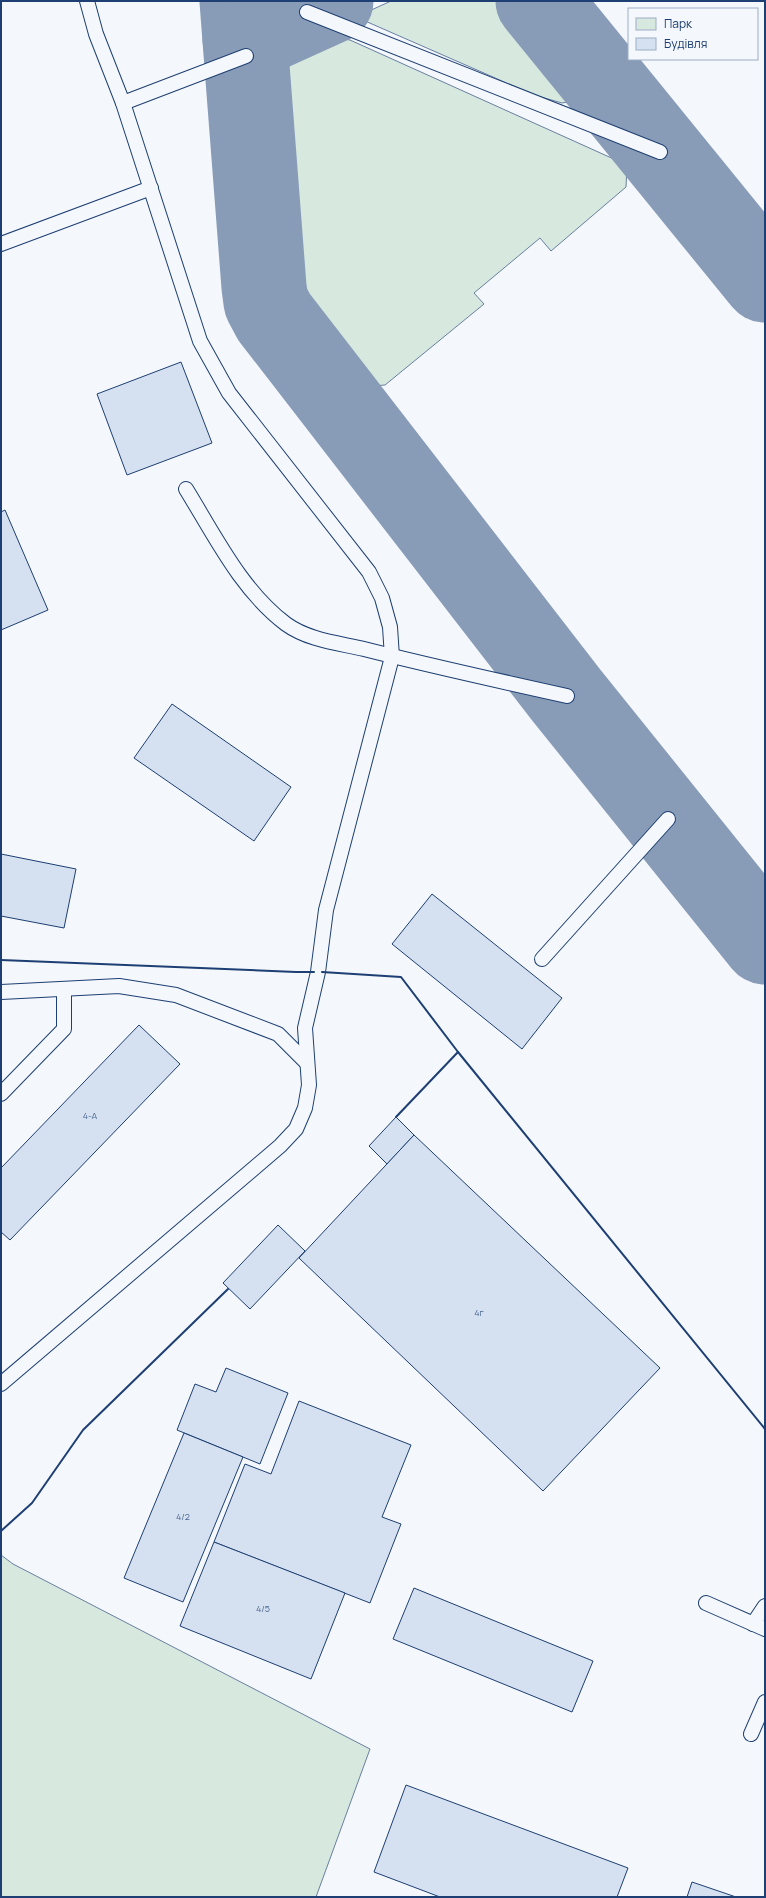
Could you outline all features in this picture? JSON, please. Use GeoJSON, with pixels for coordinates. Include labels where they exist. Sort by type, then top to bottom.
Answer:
{"type":"FeatureCollection","features":[{"type":"Feature","properties":{"kind":"lane"},"geometry":{"type":"LineString","coordinates":[[1,1384],[280,1146],[296,1128],[305,1108],[309,1085],[306,1062],[306,1028],[318,972],[326,910],[392,657],[390,627],[382,598],[369,572],[229,393],[200,341],[123,103],[96,34],[87,1]]}},
{"type":"Feature","properties":{"kind":"lane"},"geometry":{"type":"LineString","coordinates":[[308,12],[660,152]]}},
{"type":"Feature","properties":{"kind":"lane"},"geometry":{"type":"LineString","coordinates":[[123,103],[246,56]]}},
{"type":"Feature","properties":{"kind":"lane"},"geometry":{"type":"LineString","coordinates":[[1,244],[151,188]]}},
{"type":"Feature","properties":{"kind":"lane"},"geometry":{"type":"LineString","coordinates":[[186,489],[247,586],[267,607],[287,624],[306,635],[392,657],[567,696]]}},
{"type":"Feature","properties":{"kind":"lane"},"geometry":{"type":"LineString","coordinates":[[542,958],[668,819]]}},
{"type":"Feature","properties":{"kind":"lane"},"geometry":{"type":"LineString","coordinates":[[1,992],[119,986],[176,995],[278,1034],[306,1062]]}},
{"type":"Feature","properties":{"kind":"lane"},"geometry":{"type":"LineString","coordinates":[[1,1094],[64,1029],[64,989]]}},
{"type":"Feature","properties":{"kind":"lane"},"geometry":{"type":"LineString","coordinates":[[706,1603],[759,1627],[765,1606]]}},
{"type":"Feature","properties":{"kind":"lane"},"geometry":{"type":"LineString","coordinates":[[751,1734],[765,1702]]}},
{"type":"Feature","properties":{"kind":"green space"},"geometry":{"type":"Polygon","coordinates":[[[391,1],[497,1],[580,100],[562,103],[534,95],[356,17],[391,1]]]}},
{"type":"Feature","properties":{"kind":"green space"},"geometry":{"type":"Polygon","coordinates":[[[328,36],[350,40],[627,165],[626,187],[551,251],[540,238],[474,293],[484,304],[385,385],[360,387],[300,310],[290,275],[272,60],[328,36]]]}},
{"type":"Feature","properties":{"kind":"green space"},"geometry":{"type":"Polygon","coordinates":[[[1,1555],[13,1564],[370,1749],[316,1897],[1,1897],[1,1555]]]}},
{"type":"Feature","properties":{"kind":"building"},"geometry":{"type":"Polygon","coordinates":[[[181,362],[212,443],[127,475],[97,394],[181,362]]]}},
{"type":"Feature","properties":{"kind":"building"},"geometry":{"type":"Polygon","coordinates":[[[5,510],[48,610],[1,630],[1,512],[5,510]]]}},
{"type":"Feature","properties":{"kind":"building"},"geometry":{"type":"Polygon","coordinates":[[[172,704],[291,787],[254,841],[134,758],[172,704]]]}},
{"type":"Feature","properties":{"kind":"building"},"geometry":{"type":"Polygon","coordinates":[[[1,854],[76,869],[64,928],[1,916],[1,854]]]}},
{"type":"Feature","properties":{"kind":"building"},"geometry":{"type":"Polygon","coordinates":[[[432,894],[562,998],[522,1049],[392,944],[432,894]]]}},
{"type":"Feature","properties":{"kind":"building"},"geometry":{"type":"Polygon","coordinates":[[[139,1025],[180,1064],[10,1240],[1,1232],[1,1168],[139,1025]]]}},
{"type":"Feature","properties":{"kind":"building"},"geometry":{"type":"Polygon","coordinates":[[[396,1117],[414,1135],[387,1164],[369,1146],[396,1117]]]}},
{"type":"Feature","properties":{"kind":"building"},"geometry":{"type":"Polygon","coordinates":[[[414,1135],[660,1368],[543,1491],[299,1258],[414,1135]]]}},
{"type":"Feature","properties":{"kind":"building"},"geometry":{"type":"Polygon","coordinates":[[[278,1225],[305,1251],[250,1309],[223,1283],[278,1225]]]}},
{"type":"Feature","properties":{"kind":"building"},"geometry":{"type":"Polygon","coordinates":[[[226,1368],[288,1393],[260,1464],[177,1430],[195,1384],[216,1392],[226,1368]]]}},
{"type":"Feature","properties":{"kind":"building"},"geometry":{"type":"Polygon","coordinates":[[[299,1401],[411,1445],[382,1517],[401,1524],[370,1603],[214,1542],[245,1464],[271,1474],[299,1401]]]}},
{"type":"Feature","properties":{"kind":"building"},"geometry":{"type":"Polygon","coordinates":[[[184,1433],[243,1457],[183,1602],[124,1578],[184,1433]]]}},
{"type":"Feature","properties":{"kind":"building"},"geometry":{"type":"Polygon","coordinates":[[[214,1542],[345,1593],[311,1679],[180,1626],[214,1542]]]}},
{"type":"Feature","properties":{"kind":"building"},"geometry":{"type":"Polygon","coordinates":[[[414,1588],[593,1661],[572,1712],[393,1639],[414,1588]]]}},
{"type":"Feature","properties":{"kind":"building"},"geometry":{"type":"Polygon","coordinates":[[[406,1785],[628,1868],[617,1897],[440,1897],[374,1872],[406,1785]]]}},
{"type":"Feature","properties":{"kind":"building"},"geometry":{"type":"Polygon","coordinates":[[[692,1882],[736,1897],[687,1897],[692,1882]]]}},
{"type":"Feature","properties":{"kind":"taxiway"},"geometry":{"type":"LineString","coordinates":[[242,1],[264,287],[266,302],[274,317],[567,696],[765,942]]}},
{"type":"Feature","properties":{"kind":"taxiway"},"geometry":{"type":"LineString","coordinates":[[245,40],[331,1]]}},
{"type":"Feature","properties":{"kind":"taxiway"},"geometry":{"type":"LineString","coordinates":[[538,1],[765,280]]}},
{"type":"Feature","properties":{"kind":"wall"},"geometry":{"type":"LineString","coordinates":[[1,960],[314,972]]}},
{"type":"Feature","properties":{"kind":"wall"},"geometry":{"type":"LineString","coordinates":[[322,972],[401,977],[458,1052],[765,1429]]}},
{"type":"Feature","properties":{"kind":"wall"},"geometry":{"type":"LineString","coordinates":[[396,1117],[458,1052]]}},
{"type":"Feature","properties":{"kind":"wall"},"geometry":{"type":"LineString","coordinates":[[1,1531],[32,1503],[83,1430],[228,1289]]}}]}
